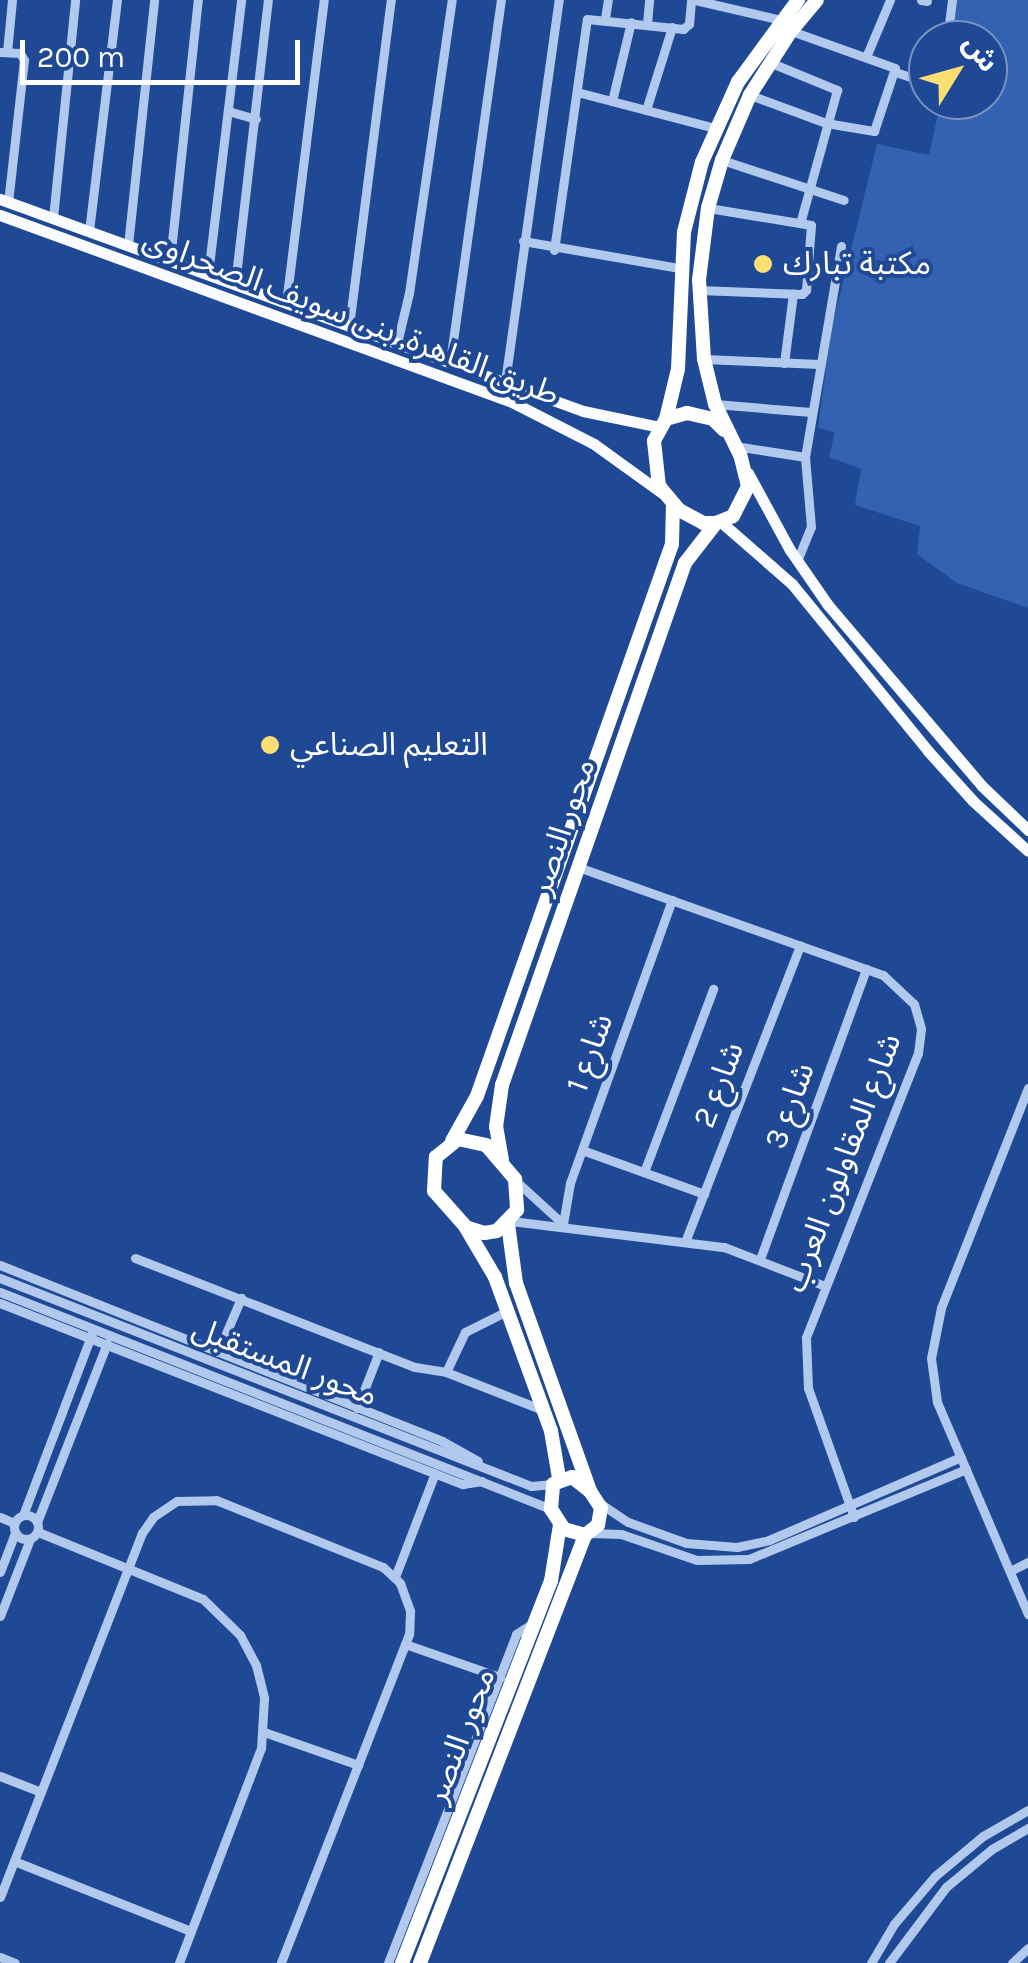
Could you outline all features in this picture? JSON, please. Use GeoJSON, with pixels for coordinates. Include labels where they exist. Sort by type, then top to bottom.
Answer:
{"type":"FeatureCollection","features":[{"type":"Feature","properties":{"kind":"highway"},"geometry":{"type":"LineString","coordinates":[[798,0],[786,25],[770,62],[750,95],[722,160],[708,208],[699,290],[704,358],[724,430],[744,464],[744,500],[733,516],[719,523],[694,520],[670,501],[654,472],[654,440],[676,386],[680,268],[692,196],[715,128],[738,82],[786,25],[816,0]]}},
{"type":"Feature","properties":{"kind":"highway"},"geometry":{"type":"LineString","coordinates":[[680,338],[694,344],[702,335]]}},
{"type":"Feature","properties":{"kind":"highway"},"geometry":{"type":"LineString","coordinates":[[663,423],[701,415],[724,430]]}},
{"type":"Feature","properties":{"kind":"highway","name":"محور النصر"},"geometry":{"type":"LineString","coordinates":[[452,1141],[477,1096],[672,544],[676,520],[670,501]]}},
{"type":"Feature","properties":{"kind":"highway","name":"محور النصر"},"geometry":{"type":"LineString","coordinates":[[502,1160],[496,1127],[499,1096],[685,562],[719,523]]}},
{"type":"Feature","properties":{"kind":"highway"},"geometry":{"type":"LineString","coordinates":[[475,1140],[502,1160],[514,1179],[519,1198],[509,1222],[516,1283],[595,1496],[600,1520],[588,1534],[560,1525],[551,1509],[556,1481],[555,1443],[507,1311],[490,1265],[432,1184],[436,1157],[452,1141],[475,1140]]}},
{"type":"Feature","properties":{"kind":"highway"},"geometry":{"type":"LineString","coordinates":[[466,1227],[491,1233],[509,1222]]}},
{"type":"Feature","properties":{"kind":"highway"},"geometry":{"type":"LineString","coordinates":[[556,1481],[576,1478],[595,1496]]}},
{"type":"Feature","properties":{"kind":"highway","name":"محور النصر"},"geometry":{"type":"LineString","coordinates":[[402,1963],[536,1620],[557,1558],[560,1525]]}},
{"type":"Feature","properties":{"kind":"highway","name":"محور النصر"},"geometry":{"type":"LineString","coordinates":[[420,1963],[588,1534]]}},
{"type":"Feature","properties":{"kind":"highway"},"geometry":{"type":"LineString","coordinates":[[557,1558],[574,1564]]}},
{"type":"Feature","properties":{"kind":"highway"},"geometry":{"type":"LineString","coordinates":[[422,1911],[437,1918]]}},
{"type":"Feature","properties":{"kind":"main road","name":"طريق القاهرة, بنى سويف الصحراوى"},"geometry":{"type":"LineString","coordinates":[[4,200],[583,411],[663,423]]}},
{"type":"Feature","properties":{"kind":"main road","name":"طريق القاهرة, بنى سويف الصحراوى"},"geometry":{"type":"LineString","coordinates":[[0,216],[490,393],[574,432],[670,501]]}},
{"type":"Feature","properties":{"kind":"main road"},"geometry":{"type":"LineString","coordinates":[[77,244],[85,230]]}},
{"type":"Feature","properties":{"kind":"main road"},"geometry":{"type":"LineString","coordinates":[[574,432],[583,411]]}},
{"type":"Feature","properties":{"kind":"main road"},"geometry":{"type":"LineString","coordinates":[[744,464],[797,561],[828,604],[969,772],[1028,830]]}},
{"type":"Feature","properties":{"kind":"main road"},"geometry":{"type":"LineString","coordinates":[[719,523],[775,567],[829,640],[962,789],[1028,851]]}},
{"type":"Feature","properties":{"kind":"street"},"geometry":{"type":"LineString","coordinates":[[4,200],[24,56],[3,52],[12,0]]}},
{"type":"Feature","properties":{"kind":"street"},"geometry":{"type":"LineString","coordinates":[[54,218],[75,0]]}},
{"type":"Feature","properties":{"kind":"street"},"geometry":{"type":"LineString","coordinates":[[85,230],[117,0]]}},
{"type":"Feature","properties":{"kind":"street"},"geometry":{"type":"LineString","coordinates":[[128,245],[154,0]]}},
{"type":"Feature","properties":{"kind":"street"},"geometry":{"type":"LineString","coordinates":[[170,260],[198,0]]}},
{"type":"Feature","properties":{"kind":"street"},"geometry":{"type":"LineString","coordinates":[[208,274],[242,0]]}},
{"type":"Feature","properties":{"kind":"street"},"geometry":{"type":"LineString","coordinates":[[235,284],[268,0]]}},
{"type":"Feature","properties":{"kind":"street"},"geometry":{"type":"LineString","coordinates":[[286,302],[324,0]]}},
{"type":"Feature","properties":{"kind":"street"},"geometry":{"type":"LineString","coordinates":[[349,326],[391,0]]}},
{"type":"Feature","properties":{"kind":"street"},"geometry":{"type":"LineString","coordinates":[[397,343],[409,292],[452,0]]}},
{"type":"Feature","properties":{"kind":"street"},"geometry":{"type":"LineString","coordinates":[[450,362],[501,0]]}},
{"type":"Feature","properties":{"kind":"street"},"geometry":{"type":"LineString","coordinates":[[505,382],[559,0]]}},
{"type":"Feature","properties":{"kind":"street"},"geometry":{"type":"LineString","coordinates":[[605,18],[608,0]]}},
{"type":"Feature","properties":{"kind":"street"},"geometry":{"type":"LineString","coordinates":[[647,24],[649,0]]}},
{"type":"Feature","properties":{"kind":"street"},"geometry":{"type":"LineString","coordinates":[[554,250],[587,20],[605,18],[688,27],[693,0],[786,25],[892,65],[895,72],[873,132],[826,123],[750,95]]}},
{"type":"Feature","properties":{"kind":"street"},"geometry":{"type":"LineString","coordinates":[[866,57],[890,0]]}},
{"type":"Feature","properties":{"kind":"street"},"geometry":{"type":"LineString","coordinates":[[612,101],[631,22]]}},
{"type":"Feature","properties":{"kind":"street"},"geometry":{"type":"LineString","coordinates":[[646,110],[672,28]]}},
{"type":"Feature","properties":{"kind":"street"},"geometry":{"type":"LineString","coordinates":[[770,62],[836,89],[800,223]]}},
{"type":"Feature","properties":{"kind":"street"},"geometry":{"type":"LineString","coordinates":[[895,72],[908,76]]}},
{"type":"Feature","properties":{"kind":"street"},"geometry":{"type":"LineString","coordinates":[[578,92],[715,128]]}},
{"type":"Feature","properties":{"kind":"street"},"geometry":{"type":"LineString","coordinates":[[228,111],[256,119]]}},
{"type":"Feature","properties":{"kind":"street"},"geometry":{"type":"LineString","coordinates":[[722,160],[844,200]]}},
{"type":"Feature","properties":{"kind":"street"},"geometry":{"type":"LineString","coordinates":[[699,290],[806,293],[812,227],[708,208]]}},
{"type":"Feature","properties":{"kind":"street"},"geometry":{"type":"LineString","coordinates":[[523,242],[680,268]]}},
{"type":"Feature","properties":{"kind":"street"},"geometry":{"type":"LineString","coordinates":[[797,561],[810,528],[805,457],[841,246]]}},
{"type":"Feature","properties":{"kind":"street"},"geometry":{"type":"LineString","coordinates":[[784,363],[793,294]]}},
{"type":"Feature","properties":{"kind":"street"},"geometry":{"type":"LineString","coordinates":[[704,358],[819,364]]}},
{"type":"Feature","properties":{"kind":"street"},"geometry":{"type":"LineString","coordinates":[[715,404],[811,412]]}},
{"type":"Feature","properties":{"kind":"street"},"geometry":{"type":"LineString","coordinates":[[736,446],[805,457]]}},
{"type":"Feature","properties":{"kind":"street","name":"شارع المقاولون العرب"},"geometry":{"type":"LineString","coordinates":[[578,867],[890,979],[909,997],[920,1020],[920,1046],[806,1338],[806,1376],[854,1516]]}},
{"type":"Feature","properties":{"kind":"street","name":"شارع 1"},"geometry":{"type":"LineString","coordinates":[[563,1224],[567,1193],[672,900]]}},
{"type":"Feature","properties":{"kind":"street","name":"شارع 2"},"geometry":{"type":"LineString","coordinates":[[685,1242],[800,946]]}},
{"type":"Feature","properties":{"kind":"street","name":"شارع 3"},"geometry":{"type":"LineString","coordinates":[[760,1259],[866,969]]}},
{"type":"Feature","properties":{"kind":"street"},"geometry":{"type":"LineString","coordinates":[[644,1172],[713,988]]}},
{"type":"Feature","properties":{"kind":"street"},"geometry":{"type":"LineString","coordinates":[[1028,1088],[934,1331],[934,1387],[1028,1614]]}},
{"type":"Feature","properties":{"kind":"street"},"geometry":{"type":"LineString","coordinates":[[582,1150],[704,1194]]}},
{"type":"Feature","properties":{"kind":"street"},"geometry":{"type":"LineString","coordinates":[[514,1179],[563,1224]]}},
{"type":"Feature","properties":{"kind":"street"},"geometry":{"type":"LineString","coordinates":[[509,1222],[563,1224],[724,1247],[825,1286]]}},
{"type":"Feature","properties":{"kind":"street"},"geometry":{"type":"LineString","coordinates":[[135,1258],[415,1367],[446,1372],[543,1410]]}},
{"type":"Feature","properties":{"kind":"street"},"geometry":{"type":"LineString","coordinates":[[0,1265],[358,1408],[370,1417]]}},
{"type":"Feature","properties":{"kind":"street","name":"محور المستقبل"},"geometry":{"type":"LineString","coordinates":[[0,1278],[370,1417],[531,1486],[556,1481]]}},
{"type":"Feature","properties":{"kind":"street"},"geometry":{"type":"LineString","coordinates":[[0,1292],[92,1334]]}},
{"type":"Feature","properties":{"kind":"street"},"geometry":{"type":"LineString","coordinates":[[218,1352],[241,1298]]}},
{"type":"Feature","properties":{"kind":"street"},"geometry":{"type":"LineString","coordinates":[[0,1572],[92,1334],[93,1302]]}},
{"type":"Feature","properties":{"kind":"street"},"geometry":{"type":"LineString","coordinates":[[0,1304],[108,1340],[466,1485],[484,1480]]}},
{"type":"Feature","properties":{"kind":"street"},"geometry":{"type":"LineString","coordinates":[[446,1372],[465,1332],[507,1311]]}},
{"type":"Feature","properties":{"kind":"street"},"geometry":{"type":"LineString","coordinates":[[0,1616],[115,1323]]}},
{"type":"Feature","properties":{"kind":"street","name":"محور المستقبل"},"geometry":{"type":"LineString","coordinates":[[108,1340],[484,1480],[551,1509]]}},
{"type":"Feature","properties":{"kind":"street"},"geometry":{"type":"LineString","coordinates":[[358,1408],[379,1352]]}},
{"type":"Feature","properties":{"kind":"street"},"geometry":{"type":"LineString","coordinates":[[595,1496],[637,1526],[686,1543],[726,1548],[769,1540],[961,1457]]}},
{"type":"Feature","properties":{"kind":"street"},"geometry":{"type":"LineString","coordinates":[[588,1534],[621,1534],[682,1556],[726,1562],[761,1556],[966,1469]]}},
{"type":"Feature","properties":{"kind":"street"},"geometry":{"type":"LineString","coordinates":[[395,1577],[436,1474]]}},
{"type":"Feature","properties":{"kind":"street"},"geometry":{"type":"LineString","coordinates":[[0,1897],[129,1567],[153,1517],[177,1501],[196,1497],[216,1500],[376,1563],[395,1577],[410,1611],[405,1644],[281,1963]]}},
{"type":"Feature","properties":{"kind":"street"},"geometry":{"type":"LineString","coordinates":[[0,1518],[188,1590],[229,1622],[249,1649],[261,1681],[264,1732],[256,1764],[179,1963]]}},
{"type":"Feature","properties":{"kind":"street"},"geometry":{"type":"LineString","coordinates":[[17,1524],[35,1531]]}},
{"type":"Feature","properties":{"kind":"street"},"geometry":{"type":"LineString","coordinates":[[1010,1571],[1028,1562]]}},
{"type":"Feature","properties":{"kind":"street"},"geometry":{"type":"LineString","coordinates":[[388,1963],[518,1631],[536,1620]]}},
{"type":"Feature","properties":{"kind":"street"},"geometry":{"type":"LineString","coordinates":[[405,1644],[500,1677]]}},
{"type":"Feature","properties":{"kind":"street"},"geometry":{"type":"LineString","coordinates":[[264,1732],[358,1765]]}},
{"type":"Feature","properties":{"kind":"street"},"geometry":{"type":"LineString","coordinates":[[0,1776],[41,1792]]}},
{"type":"Feature","properties":{"kind":"street"},"geometry":{"type":"LineString","coordinates":[[871,1963],[894,1924],[935,1876],[983,1836],[1028,1810]]}},
{"type":"Feature","properties":{"kind":"street"},"geometry":{"type":"LineString","coordinates":[[889,1963],[946,1887],[992,1849],[1028,1828]]}},
{"type":"Feature","properties":{"kind":"street"},"geometry":{"type":"LineString","coordinates":[[14,1861],[192,1931]]}},
{"type":"Feature","properties":{"kind":"street"},"geometry":{"type":"LineString","coordinates":[[1012,1963],[1028,1948]]}},
{"type":"Feature","properties":{"kind":"street"},"geometry":{"type":"LineString","coordinates":[[0,1957],[15,1963]]}},
{"type":"Feature","properties":{"kind":"shaded area"},"geometry":{"type":"Polygon","coordinates":[[[956,0],[1028,0],[1028,608],[957,583],[917,554],[920,526],[855,505],[861,469],[829,457],[835,432],[818,428],[831,331],[877,144],[929,155],[937,120],[1008,120],[1008,20],[954,20],[956,0]]]}},
{"type":"Feature","properties":{"kind":"place","name":"مكتبة تبارك"},"geometry":{"type":"Point","coordinates":[763,264]}},
{"type":"Feature","properties":{"kind":"place","name":"التعليم الصناعي"},"geometry":{"type":"Point","coordinates":[270,745]}}]}
